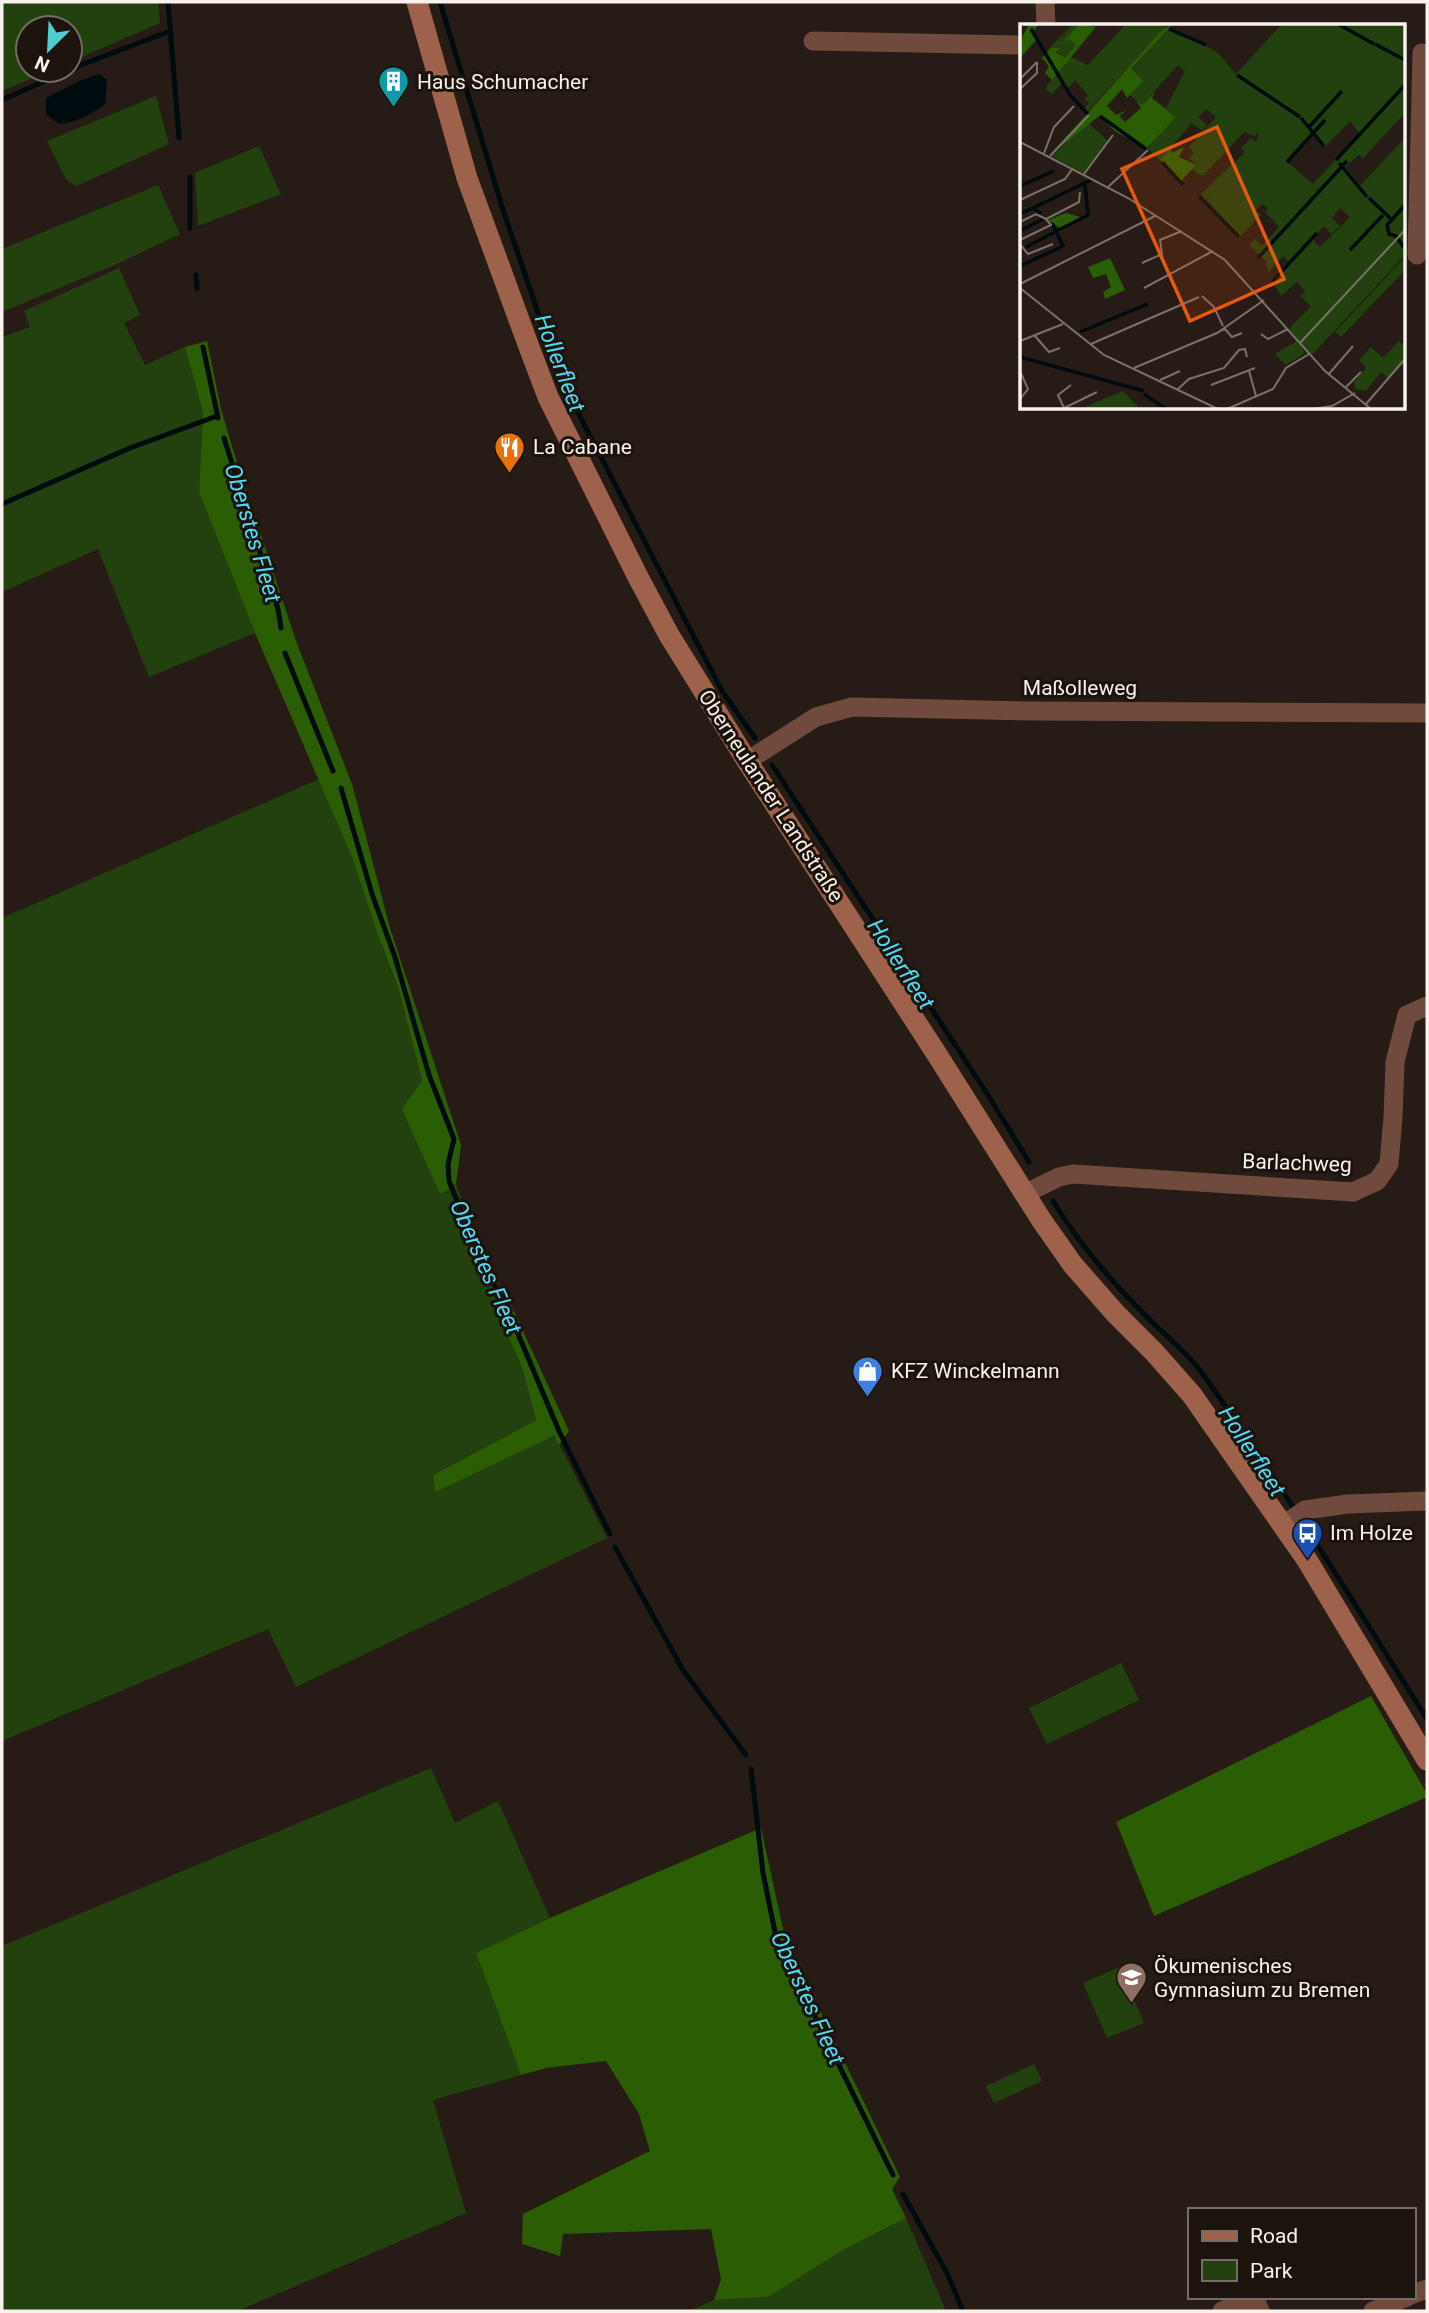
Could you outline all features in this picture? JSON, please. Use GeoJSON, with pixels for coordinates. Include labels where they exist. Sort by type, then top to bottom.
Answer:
{"type":"FeatureCollection","features":[{"type":"Feature","properties":{"kind":"street","name":"Oberneulander Landstraße"},"geometry":{"type":"LineString","coordinates":[[417,2],[467,178],[548,397],[669,635],[1024,1194],[1073,1265],[1192,1395],[1294,1517],[1312,1568],[1427,1760]]}},
{"type":"Feature","properties":{"kind":"street"},"geometry":{"type":"LineString","coordinates":[[1045,2],[1046,24]]}},
{"type":"Feature","properties":{"kind":"street"},"geometry":{"type":"LineString","coordinates":[[813,41],[1020,45]]}},
{"type":"Feature","properties":{"kind":"street"},"geometry":{"type":"LineString","coordinates":[[1416,255],[1422,53]]}},
{"type":"Feature","properties":{"kind":"street","name":"Maßolleweg"},"geometry":{"type":"LineString","coordinates":[[747,761],[816,717],[852,707],[1032,711],[1427,713]]}},
{"type":"Feature","properties":{"kind":"street","name":"Barlachweg"},"geometry":{"type":"LineString","coordinates":[[1024,1194],[1059,1177],[1073,1174],[1353,1192],[1377,1181],[1389,1164],[1395,1062],[1407,1015],[1427,1006]]}},
{"type":"Feature","properties":{"kind":"street"},"geometry":{"type":"LineString","coordinates":[[1294,1517],[1348,1504],[1427,1501]]}},
{"type":"Feature","properties":{"kind":"street"},"geometry":{"type":"LineString","coordinates":[[1222,2311],[1249,2299]]}},
{"type":"Feature","properties":{"kind":"street"},"geometry":{"type":"LineString","coordinates":[[1373,2311],[1401,2299]]}},
{"type":"Feature","properties":{"kind":"green space"},"geometry":{"type":"Polygon","coordinates":[[[2,2],[158,2],[160,23],[84,56],[84,14],[14,14],[14,84],[18,84],[2,91],[2,2]]]}},
{"type":"Feature","properties":{"kind":"green space"},"geometry":{"type":"Polygon","coordinates":[[[156,96],[169,144],[76,186],[66,179],[47,141],[156,96]]]}},
{"type":"Feature","properties":{"kind":"green space"},"geometry":{"type":"Polygon","coordinates":[[[259,146],[281,194],[198,226],[195,173],[259,146]]]}},
{"type":"Feature","properties":{"kind":"green space"},"geometry":{"type":"Polygon","coordinates":[[[158,185],[180,234],[117,264],[2,312],[2,249],[158,185]]]}},
{"type":"Feature","properties":{"kind":"green space"},"geometry":{"type":"Polygon","coordinates":[[[119,268],[140,315],[124,323],[145,365],[185,347],[203,412],[199,492],[255,633],[149,677],[98,549],[2,592],[2,337],[30,327],[24,311],[119,268]]]}},
{"type":"Feature","properties":{"kind":"green space"},"geometry":{"type":"Polygon","coordinates":[[[207,341],[221,409],[233,450],[296,641],[352,784],[390,928],[461,1145],[456,1184],[440,1194],[402,1109],[422,1081],[399,990],[352,857],[255,633],[199,492],[203,412],[185,347],[207,341]]]}},
{"type":"Feature","properties":{"kind":"green space"},"geometry":{"type":"Polygon","coordinates":[[[319,779],[352,857],[399,990],[422,1081],[426,1159],[440,1193],[456,1184],[484,1259],[511,1305],[498,1311],[522,1367],[536,1420],[434,1474],[435,1491],[555,1436],[607,1538],[296,1687],[268,1629],[2,1741],[2,918],[319,779]]]}},
{"type":"Feature","properties":{"kind":"green space"},"geometry":{"type":"Polygon","coordinates":[[[511,1305],[569,1431],[559,1445],[554,1436],[435,1492],[433,1475],[536,1420],[522,1367],[497,1311],[511,1305]]]}},
{"type":"Feature","properties":{"kind":"green space"},"geometry":{"type":"Polygon","coordinates":[[[1121,1663],[1139,1700],[1047,1744],[1029,1708],[1121,1663]]]}},
{"type":"Feature","properties":{"kind":"green space"},"geometry":{"type":"Polygon","coordinates":[[[1371,1696],[1427,1797],[1154,1916],[1116,1822],[1371,1696]]]}},
{"type":"Feature","properties":{"kind":"green space"},"geometry":{"type":"Polygon","coordinates":[[[431,1768],[455,1823],[498,1801],[550,1918],[476,1953],[521,2075],[433,2100],[466,2213],[238,2311],[2,2311],[2,1946],[431,1768]]]}},
{"type":"Feature","properties":{"kind":"green space"},"geometry":{"type":"Polygon","coordinates":[[[761,1828],[785,1938],[900,2177],[892,2189],[906,2218],[845,2249],[768,2297],[714,2300],[721,2279],[711,2229],[563,2234],[560,2256],[522,2244],[523,2214],[650,2151],[639,2114],[606,2061],[546,2068],[521,2075],[476,1953],[550,1918],[761,1828]]]}},
{"type":"Feature","properties":{"kind":"green space"},"geometry":{"type":"Polygon","coordinates":[[[1120,1967],[1144,2023],[1107,2038],[1083,1983],[1120,1967]]]}},
{"type":"Feature","properties":{"kind":"green space"},"geometry":{"type":"Polygon","coordinates":[[[1034,2064],[1042,2081],[994,2103],[986,2086],[1034,2064]]]}},
{"type":"Feature","properties":{"kind":"green space"},"geometry":{"type":"Polygon","coordinates":[[[906,2218],[946,2311],[689,2311],[714,2300],[768,2297],[845,2249],[906,2218]]]}},
{"type":"Feature","properties":{"kind":"shaded area"},"geometry":{"type":"Polygon","coordinates":[[[99,74],[107,80],[105,104],[71,122],[59,124],[46,114],[46,98],[73,84],[84,84],[84,79],[99,74]]]}},
{"type":"Feature","properties":{"kind":"waterway","name":"Oberstes Fleet"},"geometry":{"type":"LineString","coordinates":[[168,2],[179,138]]}},
{"type":"Feature","properties":{"kind":"waterway","name":"Hollerfleet"},"geometry":{"type":"LineString","coordinates":[[440,2],[503,210],[546,336],[571,399],[722,691],[755,738]]}},
{"type":"Feature","properties":{"kind":"waterway"},"geometry":{"type":"LineString","coordinates":[[2,100],[81,65],[170,31]]}},
{"type":"Feature","properties":{"kind":"waterway","name":"Oberstes Fleet"},"geometry":{"type":"LineString","coordinates":[[190,177],[190,228]]}},
{"type":"Feature","properties":{"kind":"waterway","name":"Oberstes Fleet"},"geometry":{"type":"LineString","coordinates":[[196,275],[197,289]]}},
{"type":"Feature","properties":{"kind":"waterway","name":"Oberstes Fleet"},"geometry":{"type":"LineString","coordinates":[[203,347],[218,418]]}},
{"type":"Feature","properties":{"kind":"waterway"},"geometry":{"type":"LineString","coordinates":[[2,504],[130,448],[217,416]]}},
{"type":"Feature","properties":{"kind":"waterway","name":"Oberstes Fleet"},"geometry":{"type":"LineString","coordinates":[[224,438],[278,609],[281,628]]}},
{"type":"Feature","properties":{"kind":"waterway","name":"Oberstes Fleet"},"geometry":{"type":"LineString","coordinates":[[285,653],[333,771]]}},
{"type":"Feature","properties":{"kind":"waterway","name":"Hollerfleet"},"geometry":{"type":"LineString","coordinates":[[772,765],[1029,1162]]}},
{"type":"Feature","properties":{"kind":"waterway","name":"Oberstes Fleet"},"geometry":{"type":"LineString","coordinates":[[341,788],[429,1075],[454,1139],[448,1164],[449,1181],[484,1267],[505,1303],[559,1431],[610,1534]]}},
{"type":"Feature","properties":{"kind":"waterway","name":"Hollerfleet"},"geometry":{"type":"LineString","coordinates":[[1053,1201],[1108,1276],[1202,1373],[1289,1501],[1427,1719]]}},
{"type":"Feature","properties":{"kind":"waterway","name":"Oberstes Fleet"},"geometry":{"type":"LineString","coordinates":[[615,1547],[683,1670],[746,1755]]}},
{"type":"Feature","properties":{"kind":"waterway","name":"Oberstes Fleet"},"geometry":{"type":"LineString","coordinates":[[751,1769],[763,1873],[776,1937],[893,2175]]}},
{"type":"Feature","properties":{"kind":"waterway","name":"Oberstes Fleet"},"geometry":{"type":"LineString","coordinates":[[903,2194],[947,2273],[963,2311]]}},
{"type":"Feature","properties":{"kind":"place","name":"Haus Schumacher"},"geometry":{"type":"Point","coordinates":[394,109]}},
{"type":"Feature","properties":{"kind":"place","name":"La Cabane"},"geometry":{"type":"Point","coordinates":[510,474]}},
{"type":"Feature","properties":{"kind":"place","name":"KFZ Winckelmann"},"geometry":{"type":"Point","coordinates":[868,1398]}},
{"type":"Feature","properties":{"kind":"place","name":"Im Holze"},"geometry":{"type":"Point","coordinates":[1307,1560]}},
{"type":"Feature","properties":{"kind":"place","name":"Ökumenisches Gymnasium zu Bremen"},"geometry":{"type":"Point","coordinates":[1131,2005]}}]}
